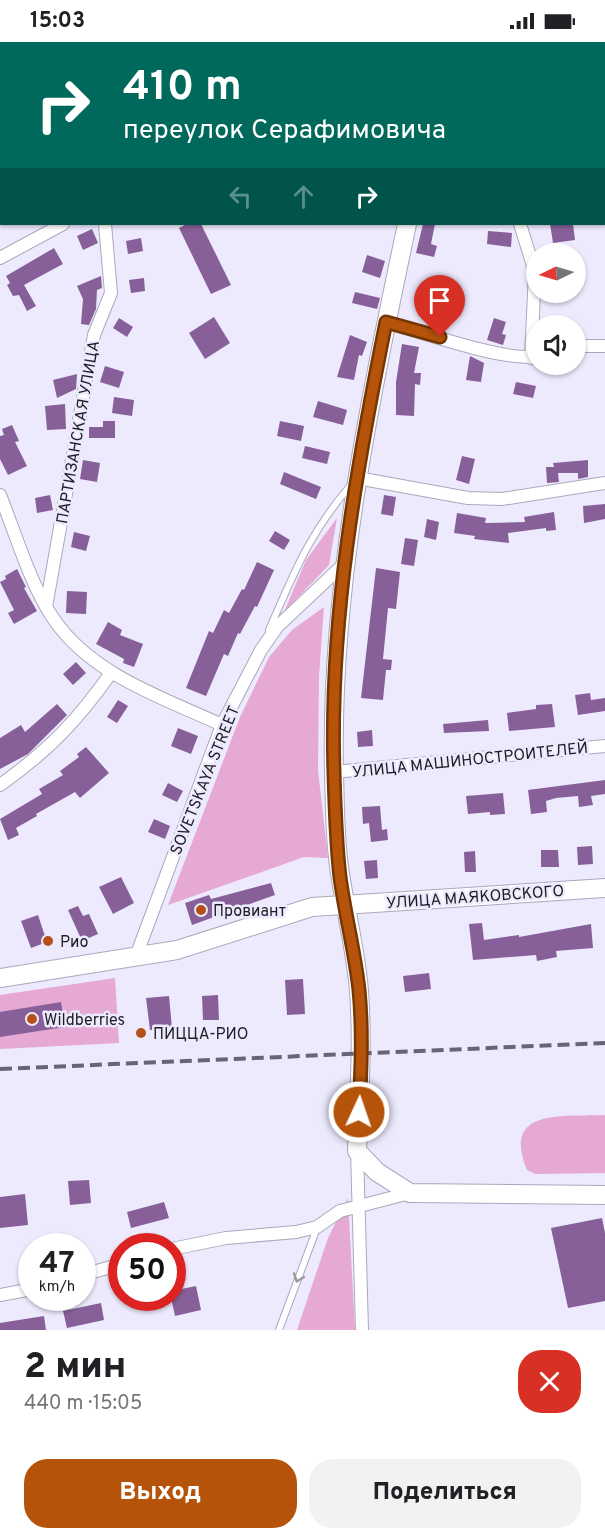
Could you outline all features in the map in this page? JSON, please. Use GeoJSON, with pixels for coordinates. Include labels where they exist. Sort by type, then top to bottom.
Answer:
{"type":"FeatureCollection","features":[{"type":"Feature","properties":{"kind":"main road"},"geometry":{"type":"LineString","coordinates":[[407,225],[357,478],[345,563],[335,675],[334,772],[340,878],[359,991],[362,1054],[357,1151],[377,1172],[410,1193],[605,1195]]}},
{"type":"Feature","properties":{"kind":"main road","name":"УЛИЦА МАЯКОВСКОГО"},"geometry":{"type":"LineString","coordinates":[[0,978],[135,958],[223,936],[297,910],[605,888]]}},
{"type":"Feature","properties":{"kind":"street"},"geometry":{"type":"LineString","coordinates":[[0,258],[61,225]]}},
{"type":"Feature","properties":{"kind":"street","name":"ПАРТИЗАНСКАЯ УЛИЦА"},"geometry":{"type":"LineString","coordinates":[[46,606],[94,335],[111,293],[105,225]]}},
{"type":"Feature","properties":{"kind":"street"},"geometry":{"type":"LineString","coordinates":[[520,225],[535,272],[534,315]]}},
{"type":"Feature","properties":{"kind":"street"},"geometry":{"type":"LineString","coordinates":[[386,322],[509,356],[526,356]]}},
{"type":"Feature","properties":{"kind":"street"},"geometry":{"type":"LineString","coordinates":[[586,346],[605,346]]}},
{"type":"Feature","properties":{"kind":"street"},"geometry":{"type":"LineString","coordinates":[[357,478],[468,498],[502,499],[605,483]]}},
{"type":"Feature","properties":{"kind":"street"},"geometry":{"type":"LineString","coordinates":[[0,495],[46,606],[64,633],[111,673],[222,725]]}},
{"type":"Feature","properties":{"kind":"street","name":"SOVETSKAYA STREET"},"geometry":{"type":"LineString","coordinates":[[135,958],[222,725],[261,650],[277,627],[345,563]]}},
{"type":"Feature","properties":{"kind":"street"},"geometry":{"type":"LineString","coordinates":[[0,785],[65,732],[81,715],[111,673]]}},
{"type":"Feature","properties":{"kind":"street","name":"УЛИЦА МАШИНОСТРОИТЕЛЕЙ"},"geometry":{"type":"LineString","coordinates":[[334,772],[605,746]]}},
{"type":"Feature","properties":{"kind":"street"},"geometry":{"type":"LineString","coordinates":[[357,1151],[362,1330]]}},
{"type":"Feature","properties":{"kind":"street"},"geometry":{"type":"LineString","coordinates":[[186,1246],[216,1239],[296,1232],[317,1227],[340,1211],[410,1193]]}},
{"type":"Feature","properties":{"kind":"street"},"geometry":{"type":"LineString","coordinates":[[0,1295],[18,1292]]}},
{"type":"Feature","properties":{"kind":"lane"},"geometry":{"type":"LineString","coordinates":[[261,650],[303,551],[332,508],[357,478]]}},
{"type":"Feature","properties":{"kind":"lane"},"geometry":{"type":"LineString","coordinates":[[279,1330],[317,1227]]}},
{"type":"Feature","properties":{"kind":"shaded area"},"geometry":{"type":"Polygon","coordinates":[[[337,518],[329,565],[284,612],[306,560],[337,518]]]}},
{"type":"Feature","properties":{"kind":"shaded area"},"geometry":{"type":"Polygon","coordinates":[[[324,607],[319,676],[318,770],[328,858],[304,857],[168,905],[240,717],[269,657],[292,630],[324,607]]]}},
{"type":"Feature","properties":{"kind":"shaded area"},"geometry":{"type":"Polygon","coordinates":[[[115,978],[119,1043],[0,1049],[0,995],[115,978]]]}},
{"type":"Feature","properties":{"kind":"shaded area"},"geometry":{"type":"Polygon","coordinates":[[[605,1115],[605,1173],[535,1174],[527,1170],[521,1150],[522,1135],[529,1125],[555,1117],[605,1115]]]}},
{"type":"Feature","properties":{"kind":"shaded area"},"geometry":{"type":"Polygon","coordinates":[[[348,1198],[355,1330],[297,1330],[328,1238],[348,1198]]]}},
{"type":"Feature","properties":{"kind":"building"},"geometry":{"type":"Polygon","coordinates":[[[185,225],[201,225],[231,285],[211,294],[179,228],[185,225]]]}},
{"type":"Feature","properties":{"kind":"building"},"geometry":{"type":"Polygon","coordinates":[[[423,225],[435,225],[431,244],[437,246],[434,257],[416,253],[423,225]]]}},
{"type":"Feature","properties":{"kind":"building"},"geometry":{"type":"Polygon","coordinates":[[[550,225],[573,225],[575,240],[553,243],[550,225]]]}},
{"type":"Feature","properties":{"kind":"building"},"geometry":{"type":"Polygon","coordinates":[[[92,229],[98,243],[83,250],[77,236],[92,229]]]}},
{"type":"Feature","properties":{"kind":"building"},"geometry":{"type":"Polygon","coordinates":[[[488,231],[512,233],[511,247],[487,244],[488,231]]]}},
{"type":"Feature","properties":{"kind":"building"},"geometry":{"type":"Polygon","coordinates":[[[141,238],[143,251],[128,254],[126,241],[141,238]]]}},
{"type":"Feature","properties":{"kind":"building"},"geometry":{"type":"Polygon","coordinates":[[[54,248],[63,264],[24,285],[36,306],[27,311],[19,295],[13,296],[7,285],[10,283],[6,276],[54,248]]]}},
{"type":"Feature","properties":{"kind":"building"},"geometry":{"type":"Polygon","coordinates":[[[367,255],[385,261],[380,278],[362,272],[367,255]]]}},
{"type":"Feature","properties":{"kind":"building"},"geometry":{"type":"Polygon","coordinates":[[[101,276],[102,288],[97,290],[96,309],[89,325],[81,324],[83,299],[77,286],[101,276]]]}},
{"type":"Feature","properties":{"kind":"building"},"geometry":{"type":"Polygon","coordinates":[[[144,278],[145,291],[131,293],[129,280],[144,278]]]}},
{"type":"Feature","properties":{"kind":"building"},"geometry":{"type":"Polygon","coordinates":[[[355,292],[380,298],[377,309],[352,303],[355,292]]]}},
{"type":"Feature","properties":{"kind":"building"},"geometry":{"type":"Polygon","coordinates":[[[214,317],[230,343],[205,359],[189,333],[214,317]]]}},
{"type":"Feature","properties":{"kind":"building"},"geometry":{"type":"Polygon","coordinates":[[[119,318],[133,327],[127,337],[113,328],[119,318]]]}},
{"type":"Feature","properties":{"kind":"building"},"geometry":{"type":"Polygon","coordinates":[[[494,318],[506,322],[502,334],[506,335],[503,345],[487,340],[494,318]]]}},
{"type":"Feature","properties":{"kind":"building"},"geometry":{"type":"Polygon","coordinates":[[[350,335],[367,342],[362,356],[359,355],[354,380],[337,377],[350,335]]]}},
{"type":"Feature","properties":{"kind":"building"},"geometry":{"type":"Polygon","coordinates":[[[402,344],[419,347],[414,373],[421,373],[420,385],[415,384],[414,416],[396,415],[396,382],[402,344]]]}},
{"type":"Feature","properties":{"kind":"building"},"geometry":{"type":"Polygon","coordinates":[[[470,356],[484,363],[481,382],[466,380],[470,356]]]}},
{"type":"Feature","properties":{"kind":"building"},"geometry":{"type":"Polygon","coordinates":[[[105,366],[124,372],[119,388],[100,382],[105,366]]]}},
{"type":"Feature","properties":{"kind":"building"},"geometry":{"type":"Polygon","coordinates":[[[77,374],[76,389],[57,398],[53,380],[77,374]]]}},
{"type":"Feature","properties":{"kind":"building"},"geometry":{"type":"Polygon","coordinates":[[[516,382],[536,386],[533,398],[513,394],[516,382]]]}},
{"type":"Feature","properties":{"kind":"building"},"geometry":{"type":"Polygon","coordinates":[[[114,397],[134,400],[132,416],[112,413],[114,397]]]}},
{"type":"Feature","properties":{"kind":"building"},"geometry":{"type":"Polygon","coordinates":[[[318,401],[347,410],[343,425],[313,417],[318,401]]]}},
{"type":"Feature","properties":{"kind":"building"},"geometry":{"type":"Polygon","coordinates":[[[65,404],[66,429],[47,430],[45,406],[65,404]]]}},
{"type":"Feature","properties":{"kind":"building"},"geometry":{"type":"Polygon","coordinates":[[[103,421],[115,421],[115,438],[89,438],[89,427],[103,427],[103,421]]]}},
{"type":"Feature","properties":{"kind":"building"},"geometry":{"type":"Polygon","coordinates":[[[280,421],[304,426],[301,441],[277,436],[280,421]]]}},
{"type":"Feature","properties":{"kind":"building"},"geometry":{"type":"Polygon","coordinates":[[[12,425],[19,441],[15,442],[27,466],[8,475],[0,459],[0,436],[4,435],[2,429],[12,425]]]}},
{"type":"Feature","properties":{"kind":"building"},"geometry":{"type":"Polygon","coordinates":[[[305,446],[330,452],[327,464],[302,458],[305,446]]]}},
{"type":"Feature","properties":{"kind":"building"},"geometry":{"type":"Polygon","coordinates":[[[462,456],[475,459],[469,484],[456,480],[462,456]]]}},
{"type":"Feature","properties":{"kind":"building"},"geometry":{"type":"Polygon","coordinates":[[[83,460],[100,463],[97,482],[80,479],[83,460]]]}},
{"type":"Feature","properties":{"kind":"building"},"geometry":{"type":"Polygon","coordinates":[[[588,460],[588,477],[578,479],[578,473],[558,473],[559,482],[547,483],[546,467],[554,467],[553,463],[588,460]]]}},
{"type":"Feature","properties":{"kind":"building"},"geometry":{"type":"Polygon","coordinates":[[[284,472],[321,487],[316,499],[280,484],[284,472]]]}},
{"type":"Feature","properties":{"kind":"building"},"geometry":{"type":"Polygon","coordinates":[[[50,495],[53,510],[37,513],[35,498],[50,495]]]}},
{"type":"Feature","properties":{"kind":"building"},"geometry":{"type":"Polygon","coordinates":[[[384,495],[396,497],[393,516],[381,514],[384,495]]]}},
{"type":"Feature","properties":{"kind":"building"},"geometry":{"type":"Polygon","coordinates":[[[605,504],[605,519],[584,523],[583,506],[605,504]]]}},
{"type":"Feature","properties":{"kind":"building"},"geometry":{"type":"Polygon","coordinates":[[[554,512],[556,530],[546,531],[546,528],[508,533],[509,543],[474,539],[475,536],[454,533],[457,513],[486,518],[485,523],[525,522],[524,517],[554,512]]]}},
{"type":"Feature","properties":{"kind":"building"},"geometry":{"type":"Polygon","coordinates":[[[427,519],[439,522],[436,540],[424,537],[427,519]]]}},
{"type":"Feature","properties":{"kind":"building"},"geometry":{"type":"Polygon","coordinates":[[[275,531],[290,540],[284,550],[269,541],[275,531]]]}},
{"type":"Feature","properties":{"kind":"building"},"geometry":{"type":"Polygon","coordinates":[[[74,532],[90,536],[86,551],[71,547],[74,532]]]}},
{"type":"Feature","properties":{"kind":"building"},"geometry":{"type":"Polygon","coordinates":[[[405,538],[418,540],[414,566],[401,564],[405,538]]]}},
{"type":"Feature","properties":{"kind":"building"},"geometry":{"type":"Polygon","coordinates":[[[257,562],[274,570],[257,607],[255,606],[240,634],[238,633],[228,656],[224,654],[206,696],[186,688],[209,631],[213,633],[224,610],[229,613],[242,589],[244,590],[257,562]]]}},
{"type":"Feature","properties":{"kind":"building"},"geometry":{"type":"Polygon","coordinates":[[[376,568],[400,572],[396,609],[388,608],[383,659],[392,660],[391,670],[386,670],[383,700],[361,698],[376,568]]]}},
{"type":"Feature","properties":{"kind":"building"},"geometry":{"type":"Polygon","coordinates":[[[17,569],[26,587],[24,588],[37,611],[14,624],[8,613],[14,610],[0,582],[17,569]]]}},
{"type":"Feature","properties":{"kind":"building"},"geometry":{"type":"Polygon","coordinates":[[[67,591],[87,592],[86,614],[66,613],[67,591]]]}},
{"type":"Feature","properties":{"kind":"building"},"geometry":{"type":"Polygon","coordinates":[[[108,622],[122,630],[120,635],[143,644],[134,667],[123,663],[124,659],[96,644],[108,622]]]}},
{"type":"Feature","properties":{"kind":"building"},"geometry":{"type":"Polygon","coordinates":[[[76,662],[86,673],[73,685],[63,674],[76,662]]]}},
{"type":"Feature","properties":{"kind":"building"},"geometry":{"type":"Polygon","coordinates":[[[590,693],[591,700],[605,698],[605,711],[578,715],[575,695],[590,693]]]}},
{"type":"Feature","properties":{"kind":"building"},"geometry":{"type":"Polygon","coordinates":[[[118,700],[128,706],[117,723],[107,717],[118,700]]]}},
{"type":"Feature","properties":{"kind":"building"},"geometry":{"type":"Polygon","coordinates":[[[57,704],[67,715],[28,754],[0,769],[0,738],[21,725],[25,732],[57,704]]]}},
{"type":"Feature","properties":{"kind":"building"},"geometry":{"type":"Polygon","coordinates":[[[552,704],[555,727],[509,731],[507,713],[536,709],[536,705],[552,704]]]}},
{"type":"Feature","properties":{"kind":"building"},"geometry":{"type":"Polygon","coordinates":[[[488,720],[489,731],[444,733],[443,724],[488,720]]]}},
{"type":"Feature","properties":{"kind":"building"},"geometry":{"type":"Polygon","coordinates":[[[178,728],[198,736],[191,754],[171,746],[178,728]]]}},
{"type":"Feature","properties":{"kind":"building"},"geometry":{"type":"Polygon","coordinates":[[[372,730],[373,746],[358,747],[357,732],[372,730]]]}},
{"type":"Feature","properties":{"kind":"building"},"geometry":{"type":"Polygon","coordinates":[[[86,747],[109,773],[80,798],[75,792],[36,814],[37,816],[16,828],[19,835],[8,840],[0,819],[42,794],[39,789],[63,775],[60,771],[79,757],[77,754],[86,747]]]}},
{"type":"Feature","properties":{"kind":"building"},"geometry":{"type":"Polygon","coordinates":[[[605,780],[605,794],[591,796],[593,805],[579,807],[578,796],[556,798],[546,801],[547,812],[531,814],[528,790],[605,780]]]}},
{"type":"Feature","properties":{"kind":"building"},"geometry":{"type":"Polygon","coordinates":[[[168,783],[183,791],[177,802],[162,795],[168,783]]]}},
{"type":"Feature","properties":{"kind":"building"},"geometry":{"type":"Polygon","coordinates":[[[503,793],[505,814],[490,815],[490,812],[468,814],[466,796],[503,793]]]}},
{"type":"Feature","properties":{"kind":"building"},"geometry":{"type":"Polygon","coordinates":[[[380,806],[382,830],[387,829],[388,840],[371,842],[369,823],[363,824],[362,807],[380,806]]]}},
{"type":"Feature","properties":{"kind":"building"},"geometry":{"type":"Polygon","coordinates":[[[154,819],[170,826],[165,839],[148,832],[154,819]]]}},
{"type":"Feature","properties":{"kind":"building"},"geometry":{"type":"Polygon","coordinates":[[[592,846],[593,864],[578,865],[577,847],[592,846]]]}},
{"type":"Feature","properties":{"kind":"building"},"geometry":{"type":"Polygon","coordinates":[[[541,850],[558,850],[559,867],[541,867],[541,850]]]}},
{"type":"Feature","properties":{"kind":"building"},"geometry":{"type":"Polygon","coordinates":[[[475,851],[476,872],[465,872],[464,852],[475,851]]]}},
{"type":"Feature","properties":{"kind":"building"},"geometry":{"type":"Polygon","coordinates":[[[377,860],[378,878],[366,879],[364,861],[377,860]]]}},
{"type":"Feature","properties":{"kind":"building"},"geometry":{"type":"Polygon","coordinates":[[[121,877],[134,903],[113,914],[99,887],[121,877]]]}},
{"type":"Feature","properties":{"kind":"building"},"geometry":{"type":"Polygon","coordinates":[[[271,883],[275,895],[192,925],[185,903],[209,895],[211,899],[271,883]]]}},
{"type":"Feature","properties":{"kind":"building"},"geometry":{"type":"Polygon","coordinates":[[[78,906],[83,916],[89,914],[98,934],[82,941],[68,910],[78,906]]]}},
{"type":"Feature","properties":{"kind":"building"},"geometry":{"type":"Polygon","coordinates":[[[38,915],[47,942],[31,948],[21,921],[38,915]]]}},
{"type":"Feature","properties":{"kind":"building"},"geometry":{"type":"Polygon","coordinates":[[[482,923],[484,940],[519,935],[519,937],[591,924],[593,948],[556,951],[557,957],[537,961],[536,955],[473,960],[469,924],[482,923]]]}},
{"type":"Feature","properties":{"kind":"building"},"geometry":{"type":"Polygon","coordinates":[[[429,973],[431,989],[405,992],[403,976],[429,973]]]}},
{"type":"Feature","properties":{"kind":"building"},"geometry":{"type":"Polygon","coordinates":[[[303,979],[305,1014],[287,1015],[285,980],[303,979]]]}},
{"type":"Feature","properties":{"kind":"building"},"geometry":{"type":"Polygon","coordinates":[[[218,995],[219,1020],[203,1020],[202,996],[218,995]]]}},
{"type":"Feature","properties":{"kind":"building"},"geometry":{"type":"Polygon","coordinates":[[[169,996],[172,1028],[150,1030],[146,998],[169,996]]]}},
{"type":"Feature","properties":{"kind":"building","name":"Wildberries"},"geometry":{"type":"Polygon","coordinates":[[[61,1002],[65,1027],[0,1037],[0,1012],[61,1002]]]}},
{"type":"Feature","properties":{"kind":"building"},"geometry":{"type":"Polygon","coordinates":[[[89,1180],[91,1203],[70,1205],[68,1181],[89,1180]]]}},
{"type":"Feature","properties":{"kind":"building"},"geometry":{"type":"Polygon","coordinates":[[[25,1194],[28,1225],[0,1228],[0,1197],[25,1194]]]}},
{"type":"Feature","properties":{"kind":"building"},"geometry":{"type":"Polygon","coordinates":[[[164,1202],[169,1218],[131,1228],[127,1212],[164,1202]]]}},
{"type":"Feature","properties":{"kind":"building"},"geometry":{"type":"Polygon","coordinates":[[[602,1218],[605,1233],[605,1301],[568,1308],[551,1228],[602,1218]]]}},
{"type":"Feature","properties":{"kind":"building"},"geometry":{"type":"Polygon","coordinates":[[[196,1286],[201,1310],[175,1316],[174,1311],[186,1311],[186,1288],[196,1286]]]}},
{"type":"Feature","properties":{"kind":"building"},"geometry":{"type":"Polygon","coordinates":[[[101,1303],[104,1320],[67,1328],[63,1311],[96,1311],[96,1304],[101,1303]]]}},
{"type":"Feature","properties":{"kind":"building"},"geometry":{"type":"Polygon","coordinates":[[[44,1316],[46,1330],[0,1330],[0,1323],[44,1316]]]}},
{"type":"Feature","properties":{"kind":"railway"},"geometry":{"type":"LineString","coordinates":[[0,1069],[605,1043]]}},
{"type":"Feature","properties":{"kind":"place","name":"Провиант"},"geometry":{"type":"Point","coordinates":[201,910]}},
{"type":"Feature","properties":{"kind":"place","name":"Рио"},"geometry":{"type":"Point","coordinates":[48,941]}},
{"type":"Feature","properties":{"kind":"place","name":"Wildberries"},"geometry":{"type":"Point","coordinates":[32,1019]}},
{"type":"Feature","properties":{"kind":"place","name":"ПИЦЦА-РИО"},"geometry":{"type":"Point","coordinates":[141,1033]}},
{"type":"Feature","properties":{"kind":"route"},"geometry":{"type":"LineString","coordinates":[[359,1112],[362,1054],[359,991],[340,878],[334,772],[335,675],[342,589],[352,504],[386,322],[440,337]]}}]}
